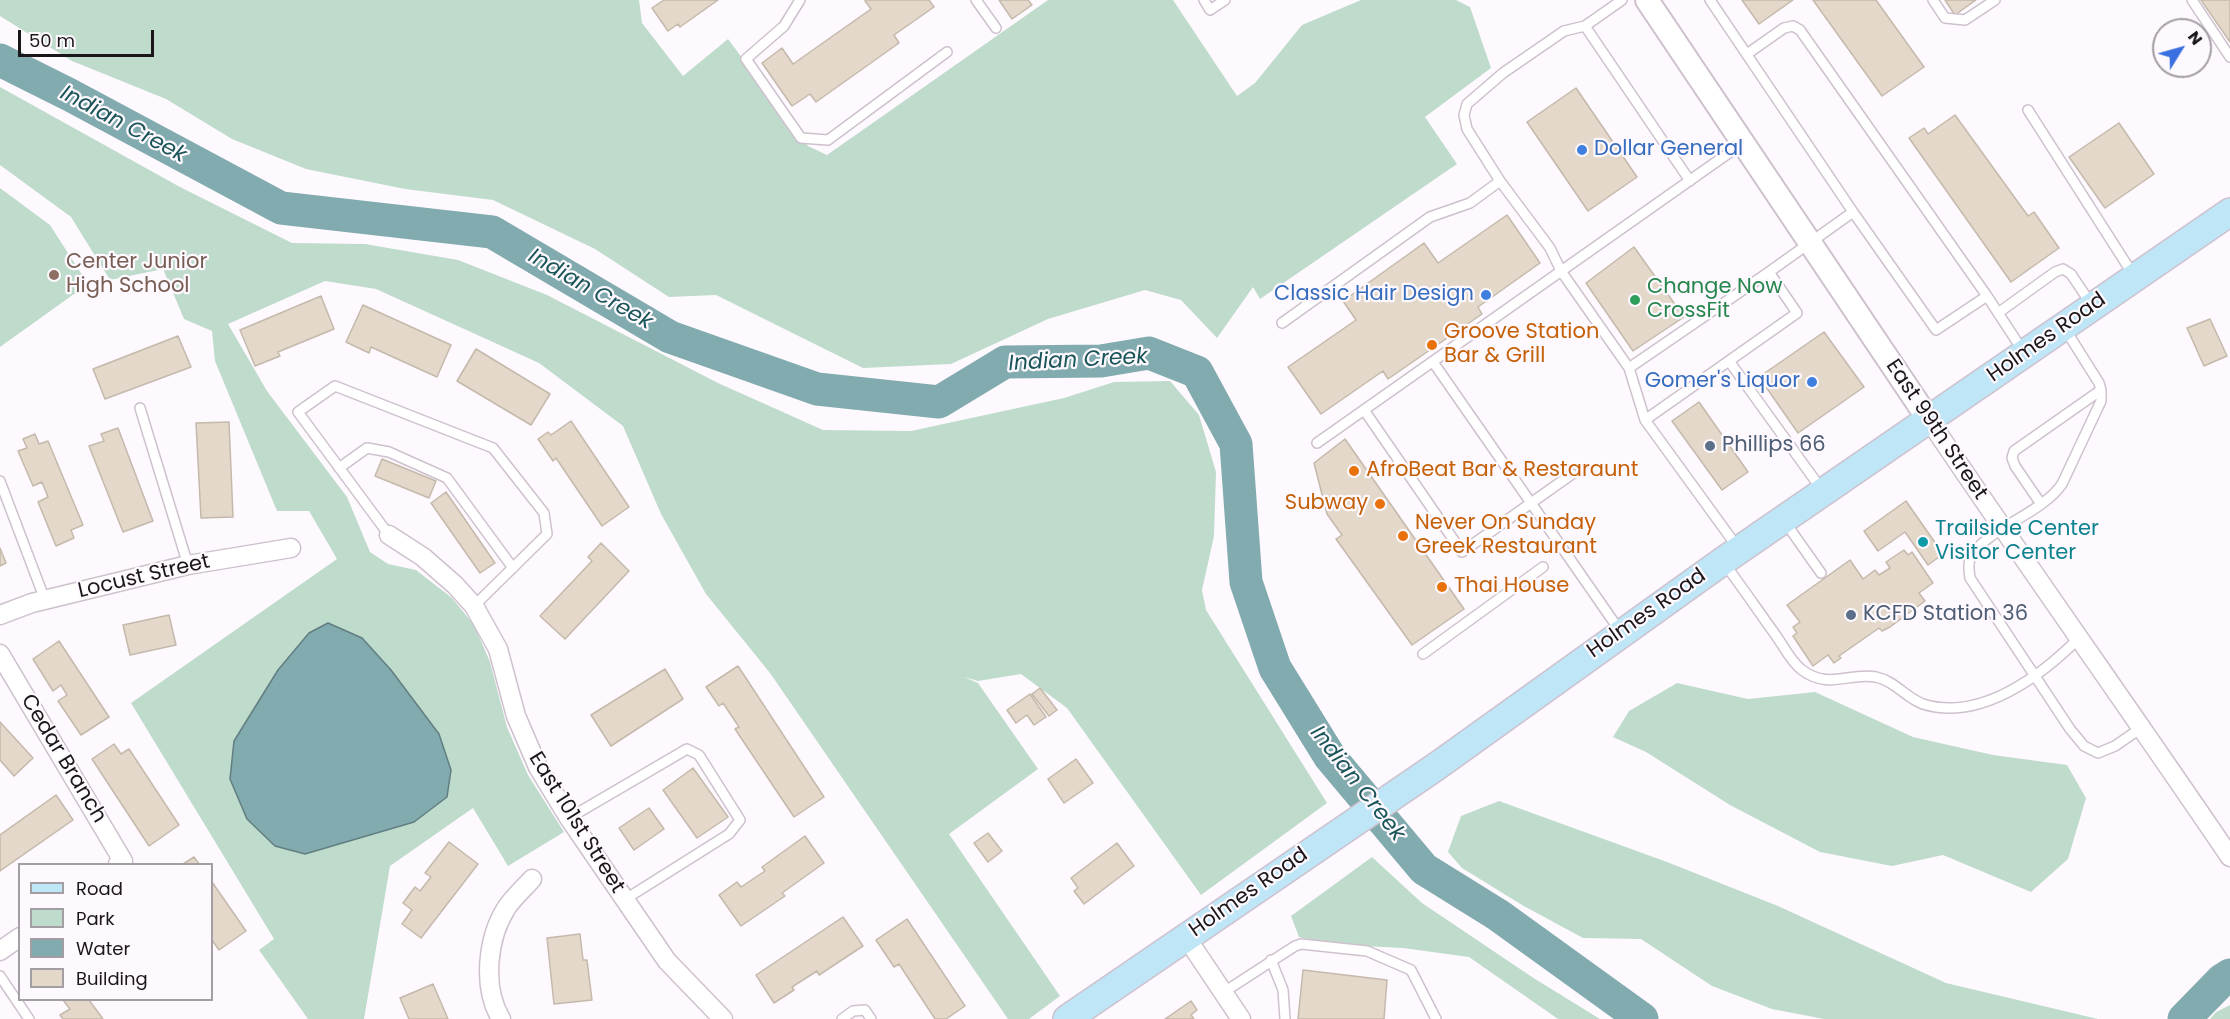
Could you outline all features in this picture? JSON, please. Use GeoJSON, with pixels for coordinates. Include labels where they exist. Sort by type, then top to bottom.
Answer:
{"type":"FeatureCollection","features":[{"type":"Feature","properties":{"kind":"main road","name":"Holmes Road"},"geometry":{"type":"LineString","coordinates":[[1066,1019],[1437,766],[1731,555],[2229,215]]}},
{"type":"Feature","properties":{"kind":"street","name":"East 99th Street"},"geometry":{"type":"LineString","coordinates":[[1647,0],[2002,530],[2167,762],[2230,857]]}},
{"type":"Feature","properties":{"kind":"street","name":"East 101st Street"},"geometry":{"type":"LineString","coordinates":[[389,535],[423,557],[455,585],[474,606],[498,648],[516,717],[538,767],[568,818],[667,961],[723,1019]]}},
{"type":"Feature","properties":{"kind":"street","name":"Locust Street"},"geometry":{"type":"LineString","coordinates":[[0,615],[45,600],[188,565],[291,548]]}},
{"type":"Feature","properties":{"kind":"street","name":"Cedar Branch"},"geometry":{"type":"LineString","coordinates":[[0,654],[122,863]]}},
{"type":"Feature","properties":{"kind":"street"},"geometry":{"type":"LineString","coordinates":[[498,1014],[488,971],[495,937],[507,908],[532,879]]}},
{"type":"Feature","properties":{"kind":"street"},"geometry":{"type":"LineString","coordinates":[[1186,937],[1241,1019]]}},
{"type":"Feature","properties":{"kind":"street"},"geometry":{"type":"LineString","coordinates":[[0,951],[18,938]]}},
{"type":"Feature","properties":{"kind":"lane"},"geometry":{"type":"LineString","coordinates":[[800,0],[784,26],[746,59],[801,138],[828,140],[947,52]]}},
{"type":"Feature","properties":{"kind":"lane"},"geometry":{"type":"LineString","coordinates":[[976,0],[996,28]]}},
{"type":"Feature","properties":{"kind":"lane"},"geometry":{"type":"LineString","coordinates":[[1204,0],[1210,9],[1225,0]]}},
{"type":"Feature","properties":{"kind":"lane"},"geometry":{"type":"LineString","coordinates":[[1622,0],[1585,26],[1564,31],[1503,73],[1467,104],[1464,115],[1467,129],[1500,181],[1550,248],[1561,271],[1629,368],[1645,420],[1731,555],[1789,655],[1801,669],[1813,676],[1830,681],[1876,677],[1891,683],[1908,697],[1924,704],[1952,708],[1978,705],[2034,676],[2079,638]]}},
{"type":"Feature","properties":{"kind":"lane"},"geometry":{"type":"LineString","coordinates":[[1710,0],[1853,212],[1936,330],[1987,296]]}},
{"type":"Feature","properties":{"kind":"lane"},"geometry":{"type":"LineString","coordinates":[[1933,0],[1945,18],[1965,20],[1995,0]]}},
{"type":"Feature","properties":{"kind":"lane"},"geometry":{"type":"LineString","coordinates":[[2192,0],[2230,57]]}},
{"type":"Feature","properties":{"kind":"lane"},"geometry":{"type":"LineString","coordinates":[[1585,26],[1690,181]]}},
{"type":"Feature","properties":{"kind":"lane"},"geometry":{"type":"LineString","coordinates":[[1747,54],[1784,28],[1793,26],[1800,30],[1987,296],[2025,354]]}},
{"type":"Feature","properties":{"kind":"lane"},"geometry":{"type":"LineString","coordinates":[[2028,110],[2136,278]]}},
{"type":"Feature","properties":{"kind":"lane"},"geometry":{"type":"LineString","coordinates":[[1317,443],[1743,143]]}},
{"type":"Feature","properties":{"kind":"lane"},"geometry":{"type":"LineString","coordinates":[[1282,322],[1430,217],[1470,203],[1500,181]]}},
{"type":"Feature","properties":{"kind":"lane"},"geometry":{"type":"LineString","coordinates":[[1629,368],[1853,212]]}},
{"type":"Feature","properties":{"kind":"lane"},"geometry":{"type":"LineString","coordinates":[[1998,313],[2055,272],[2063,269],[2071,274],[2093,307]]}},
{"type":"Feature","properties":{"kind":"lane"},"geometry":{"type":"LineString","coordinates":[[1645,420],[1797,313],[1769,272]]}},
{"type":"Feature","properties":{"kind":"lane"},"geometry":{"type":"LineString","coordinates":[[2064,327],[2102,390],[2101,401],[2056,493],[2002,530],[1975,552],[1970,560],[1970,578],[2034,676],[2084,746],[2098,753],[2115,746],[2141,728]]}},
{"type":"Feature","properties":{"kind":"lane"},"geometry":{"type":"LineString","coordinates":[[1729,361],[1823,492]]}},
{"type":"Feature","properties":{"kind":"lane"},"geometry":{"type":"LineString","coordinates":[[1433,362],[1621,632]]}},
{"type":"Feature","properties":{"kind":"lane"},"geometry":{"type":"LineString","coordinates":[[389,535],[298,412],[335,386],[493,448],[544,513],[547,534],[474,606]]}},
{"type":"Feature","properties":{"kind":"lane"},"geometry":{"type":"LineString","coordinates":[[2042,504],[2015,466],[2012,458],[2014,451],[2102,390]]}},
{"type":"Feature","properties":{"kind":"lane"},"geometry":{"type":"LineString","coordinates":[[140,408],[188,565]]}},
{"type":"Feature","properties":{"kind":"lane"},"geometry":{"type":"LineString","coordinates":[[1364,410],[1462,552],[1572,474]]}},
{"type":"Feature","properties":{"kind":"lane"},"geometry":{"type":"LineString","coordinates":[[339,468],[367,448],[389,452],[447,478],[513,568]]}},
{"type":"Feature","properties":{"kind":"lane"},"geometry":{"type":"LineString","coordinates":[[0,482],[45,600]]}},
{"type":"Feature","properties":{"kind":"lane"},"geometry":{"type":"LineString","coordinates":[[1784,520],[1821,573]]}},
{"type":"Feature","properties":{"kind":"lane"},"geometry":{"type":"LineString","coordinates":[[1423,654],[1544,567]]}},
{"type":"Feature","properties":{"kind":"lane"},"geometry":{"type":"LineString","coordinates":[[568,818],[687,749],[699,755],[740,820],[729,834],[624,900]]}},
{"type":"Feature","properties":{"kind":"lane"},"geometry":{"type":"LineString","coordinates":[[1224,992],[1289,948],[1300,944],[1359,950],[1377,954],[1411,970],[1436,1019]]}},
{"type":"Feature","properties":{"kind":"lane"},"geometry":{"type":"LineString","coordinates":[[1271,960],[1283,990],[1285,1019]]}},
{"type":"Feature","properties":{"kind":"lane"},"geometry":{"type":"LineString","coordinates":[[0,976],[29,1019]]}},
{"type":"Feature","properties":{"kind":"lane"},"geometry":{"type":"LineString","coordinates":[[842,1019],[853,1011],[865,1010],[872,1019]]}},
{"type":"Feature","properties":{"kind":"green space"},"geometry":{"type":"Polygon","coordinates":[[[0,0],[639,0],[642,23],[683,76],[728,39],[808,146],[827,155],[1048,0],[1173,0],[1237,96],[1255,83],[1302,25],[1361,0],[1456,0],[1470,7],[1491,68],[1425,117],[1457,164],[1260,299],[1253,287],[1217,338],[1181,300],[1145,290],[1048,319],[951,364],[863,368],[716,295],[669,297],[595,249],[493,200],[405,189],[306,169],[232,139],[166,99],[72,61],[0,16],[0,0]]]}},
{"type":"Feature","properties":{"kind":"green space"},"geometry":{"type":"Polygon","coordinates":[[[0,87],[180,187],[292,243],[365,244],[458,260],[547,295],[718,383],[823,430],[911,431],[1064,398],[1114,382],[1170,381],[1199,415],[1216,472],[1214,536],[1202,590],[1206,610],[1327,803],[1201,895],[1067,708],[1021,674],[978,681],[964,677],[978,683],[1038,769],[949,834],[1060,996],[1029,1019],[1008,1019],[770,673],[706,594],[661,514],[623,426],[539,363],[376,289],[325,281],[228,324],[267,391],[347,497],[370,552],[388,564],[416,570],[452,598],[474,625],[490,662],[507,727],[528,775],[564,832],[508,866],[473,808],[390,866],[364,1019],[308,1019],[259,950],[274,939],[131,703],[337,559],[309,511],[277,511],[215,361],[212,331],[184,319],[163,269],[110,280],[71,217],[0,165],[0,87]],[[328,623],[275,846],[304,854],[414,822],[451,770],[439,734],[391,670],[362,638],[328,623]]]}},
{"type":"Feature","properties":{"kind":"green space"},"geometry":{"type":"Polygon","coordinates":[[[0,188],[50,225],[88,284],[0,347],[0,188]]]}},
{"type":"Feature","properties":{"kind":"green space"},"geometry":{"type":"Polygon","coordinates":[[[1677,683],[1748,699],[1815,692],[1913,737],[1993,755],[2067,765],[2086,798],[2068,859],[2031,892],[1943,855],[1892,866],[1820,852],[1730,805],[1646,752],[1613,737],[1629,711],[1677,683]]]}},
{"type":"Feature","properties":{"kind":"green space"},"geometry":{"type":"Polygon","coordinates":[[[1499,801],[1667,862],[1778,906],[1946,983],[2098,1019],[1824,1019],[1772,1009],[1712,986],[1641,939],[1583,938],[1522,905],[1462,868],[1448,852],[1461,816],[1499,801]]]}},
{"type":"Feature","properties":{"kind":"green space"},"geometry":{"type":"Polygon","coordinates":[[[1372,857],[1422,903],[1532,977],[1600,1019],[1558,1019],[1469,957],[1403,948],[1326,944],[1299,937],[1291,916],[1372,857]]]}},
{"type":"Feature","properties":{"kind":"green space"},"geometry":{"type":"Polygon","coordinates":[[[2230,1005],[2230,1019],[2210,1019],[2216,1012],[2230,1005]]]}},
{"type":"Feature","properties":{"kind":"water"},"geometry":{"type":"Polygon","coordinates":[[[328,623],[362,638],[391,670],[439,734],[451,770],[447,797],[414,822],[305,854],[275,846],[247,819],[230,779],[234,741],[278,670],[309,633],[328,623]]]}},
{"type":"Feature","properties":{"kind":"building"},"geometry":{"type":"Polygon","coordinates":[[[664,0],[718,0],[680,27],[678,24],[668,31],[652,8],[664,0]]]}},
{"type":"Feature","properties":{"kind":"building"},"geometry":{"type":"Polygon","coordinates":[[[866,0],[929,0],[934,7],[894,35],[899,43],[816,102],[810,94],[792,106],[762,63],[782,48],[793,64],[871,9],[866,0]]]}},
{"type":"Feature","properties":{"kind":"building"},"geometry":{"type":"Polygon","coordinates":[[[999,0],[1028,0],[1032,5],[1012,19],[999,0]]]}},
{"type":"Feature","properties":{"kind":"building"},"geometry":{"type":"Polygon","coordinates":[[[1742,0],[1793,0],[1759,24],[1742,0]]]}},
{"type":"Feature","properties":{"kind":"building"},"geometry":{"type":"Polygon","coordinates":[[[1813,0],[1876,0],[1924,67],[1882,96],[1813,0]]]}},
{"type":"Feature","properties":{"kind":"building"},"geometry":{"type":"Polygon","coordinates":[[[1945,0],[1976,0],[1955,15],[1945,0]]]}},
{"type":"Feature","properties":{"kind":"building"},"geometry":{"type":"Polygon","coordinates":[[[2201,0],[2230,0],[2230,42],[2201,0]]]}},
{"type":"Feature","properties":{"kind":"building","name":"Dollar General"},"geometry":{"type":"Polygon","coordinates":[[[1576,88],[1637,177],[1588,211],[1527,122],[1576,88]]]}},
{"type":"Feature","properties":{"kind":"building"},"geometry":{"type":"Polygon","coordinates":[[[1955,115],[2028,216],[2034,212],[2059,248],[2011,282],[1909,138],[1924,128],[1928,134],[1955,115]]]}},
{"type":"Feature","properties":{"kind":"building"},"geometry":{"type":"Polygon","coordinates":[[[2119,123],[2154,174],[2105,208],[2069,157],[2119,123]]]}},
{"type":"Feature","properties":{"kind":"building"},"geometry":{"type":"Polygon","coordinates":[[[1507,215],[1540,263],[1478,307],[1482,314],[1388,379],[1383,371],[1321,414],[1288,367],[1356,320],[1343,301],[1424,243],[1438,263],[1507,215]]]}},
{"type":"Feature","properties":{"kind":"building","name":"Change Now CrossFit"},"geometry":{"type":"Polygon","coordinates":[[[1634,247],[1684,317],[1633,351],[1586,283],[1634,247]]]}},
{"type":"Feature","properties":{"kind":"building"},"geometry":{"type":"Polygon","coordinates":[[[321,296],[334,329],[278,352],[280,356],[255,366],[240,330],[321,296]]]}},
{"type":"Feature","properties":{"kind":"building"},"geometry":{"type":"Polygon","coordinates":[[[363,305],[451,345],[437,377],[371,347],[369,353],[346,342],[363,305]]]}},
{"type":"Feature","properties":{"kind":"building"},"geometry":{"type":"Polygon","coordinates":[[[2210,319],[2227,356],[2204,366],[2187,328],[2210,319]]]}},
{"type":"Feature","properties":{"kind":"building","name":"Gomer's Liquor"},"geometry":{"type":"Polygon","coordinates":[[[1824,332],[1864,387],[1798,433],[1759,377],[1824,332]]]}},
{"type":"Feature","properties":{"kind":"building"},"geometry":{"type":"Polygon","coordinates":[[[178,336],[191,367],[105,399],[93,369],[178,336]]]}},
{"type":"Feature","properties":{"kind":"building"},"geometry":{"type":"Polygon","coordinates":[[[476,349],[550,394],[531,425],[457,381],[476,349]]]}},
{"type":"Feature","properties":{"kind":"building","name":"Phillips 66"},"geometry":{"type":"Polygon","coordinates":[[[1699,402],[1748,472],[1722,490],[1672,421],[1699,402]]]}},
{"type":"Feature","properties":{"kind":"building"},"geometry":{"type":"Polygon","coordinates":[[[571,421],[629,507],[602,526],[556,458],[553,461],[538,439],[548,432],[551,435],[571,421]]]}},
{"type":"Feature","properties":{"kind":"building"},"geometry":{"type":"Polygon","coordinates":[[[229,422],[233,517],[201,518],[196,423],[229,422]]]}},
{"type":"Feature","properties":{"kind":"building"},"geometry":{"type":"Polygon","coordinates":[[[118,428],[153,521],[123,532],[89,446],[104,441],[101,434],[118,428]]]}},
{"type":"Feature","properties":{"kind":"building"},"geometry":{"type":"Polygon","coordinates":[[[35,434],[39,444],[48,441],[83,525],[71,530],[74,538],[56,546],[38,502],[48,497],[42,482],[33,486],[18,451],[27,448],[23,439],[35,434]]]}},
{"type":"Feature","properties":{"kind":"building"},"geometry":{"type":"Polygon","coordinates":[[[1345,439],[1464,609],[1412,645],[1336,539],[1342,535],[1327,514],[1314,463],[1345,439]]]}},
{"type":"Feature","properties":{"kind":"building"},"geometry":{"type":"Polygon","coordinates":[[[382,459],[436,481],[429,498],[375,476],[382,459]]]}},
{"type":"Feature","properties":{"kind":"building"},"geometry":{"type":"Polygon","coordinates":[[[446,492],[495,563],[480,573],[431,503],[446,492]]]}},
{"type":"Feature","properties":{"kind":"building","name":"Trailside Center Visitor Center"},"geometry":{"type":"Polygon","coordinates":[[[1906,501],[1943,554],[1928,565],[1905,532],[1878,551],[1864,531],[1906,501]]]}},
{"type":"Feature","properties":{"kind":"building"},"geometry":{"type":"Polygon","coordinates":[[[601,543],[629,571],[565,639],[540,616],[592,561],[588,557],[601,543]]]}},
{"type":"Feature","properties":{"kind":"building"},"geometry":{"type":"Polygon","coordinates":[[[0,548],[6,563],[0,566],[0,548]]]}},
{"type":"Feature","properties":{"kind":"building","name":"KCFD Station 36"},"geometry":{"type":"Polygon","coordinates":[[[1904,550],[1908,555],[1912,552],[1933,583],[1919,593],[1925,601],[1890,627],[1882,631],[1879,628],[1839,656],[1841,658],[1834,663],[1828,655],[1813,666],[1793,636],[1797,633],[1793,627],[1800,622],[1787,605],[1850,560],[1863,579],[1875,570],[1879,575],[1890,568],[1886,562],[1904,550]]]}},
{"type":"Feature","properties":{"kind":"building"},"geometry":{"type":"Polygon","coordinates":[[[169,615],[176,645],[130,655],[123,625],[169,615]]]}},
{"type":"Feature","properties":{"kind":"building"},"geometry":{"type":"Polygon","coordinates":[[[59,641],[109,717],[81,735],[58,701],[67,695],[61,685],[53,691],[33,659],[59,641]]]}},
{"type":"Feature","properties":{"kind":"building"},"geometry":{"type":"Polygon","coordinates":[[[738,666],[824,797],[794,817],[735,729],[739,727],[723,703],[719,706],[706,687],[738,666]]]}},
{"type":"Feature","properties":{"kind":"building"},"geometry":{"type":"Polygon","coordinates":[[[665,669],[683,699],[611,746],[591,715],[665,669]]]}},
{"type":"Feature","properties":{"kind":"building"},"geometry":{"type":"Polygon","coordinates":[[[1040,688],[1057,710],[1049,716],[1032,694],[1040,688]]]}},
{"type":"Feature","properties":{"kind":"building"},"geometry":{"type":"Polygon","coordinates":[[[1030,694],[1046,717],[1034,725],[1027,715],[1016,723],[1007,710],[1030,694]]]}},
{"type":"Feature","properties":{"kind":"building"},"geometry":{"type":"Polygon","coordinates":[[[0,722],[33,758],[14,776],[0,760],[0,722]]]}},
{"type":"Feature","properties":{"kind":"building"},"geometry":{"type":"Polygon","coordinates":[[[114,744],[121,754],[129,749],[179,825],[149,846],[92,759],[114,744]]]}},
{"type":"Feature","properties":{"kind":"building"},"geometry":{"type":"Polygon","coordinates":[[[1076,759],[1093,783],[1064,803],[1048,779],[1076,759]]]}},
{"type":"Feature","properties":{"kind":"building"},"geometry":{"type":"Polygon","coordinates":[[[693,768],[728,817],[697,838],[663,790],[693,768]]]}},
{"type":"Feature","properties":{"kind":"building"},"geometry":{"type":"Polygon","coordinates":[[[56,795],[73,820],[0,871],[0,835],[56,795]]]}},
{"type":"Feature","properties":{"kind":"building"},"geometry":{"type":"Polygon","coordinates":[[[649,808],[664,829],[634,850],[619,828],[649,808]]]}},
{"type":"Feature","properties":{"kind":"building"},"geometry":{"type":"Polygon","coordinates":[[[988,833],[1002,851],[988,862],[974,843],[988,833]]]}},
{"type":"Feature","properties":{"kind":"building"},"geometry":{"type":"Polygon","coordinates":[[[805,836],[824,863],[782,893],[785,896],[741,926],[719,895],[737,882],[741,887],[765,871],[762,867],[805,836]]]}},
{"type":"Feature","properties":{"kind":"building"},"geometry":{"type":"Polygon","coordinates":[[[449,842],[478,864],[421,938],[402,924],[412,910],[403,903],[415,887],[420,891],[431,877],[425,873],[449,842]]]}},
{"type":"Feature","properties":{"kind":"building"},"geometry":{"type":"Polygon","coordinates":[[[1117,843],[1134,866],[1084,904],[1074,891],[1078,888],[1071,878],[1117,843]]]}},
{"type":"Feature","properties":{"kind":"building"},"geometry":{"type":"Polygon","coordinates":[[[194,857],[198,863],[185,863],[194,857]]]}},
{"type":"Feature","properties":{"kind":"building"},"geometry":{"type":"Polygon","coordinates":[[[213,883],[246,931],[219,950],[213,941],[213,883]]]}},
{"type":"Feature","properties":{"kind":"building"},"geometry":{"type":"Polygon","coordinates":[[[843,917],[863,946],[819,975],[817,971],[792,987],[794,990],[774,1003],[756,975],[843,917]]]}},
{"type":"Feature","properties":{"kind":"building"},"geometry":{"type":"Polygon","coordinates":[[[907,919],[965,1006],[946,1019],[935,1019],[899,964],[894,967],[876,940],[907,919]]]}},
{"type":"Feature","properties":{"kind":"building"},"geometry":{"type":"Polygon","coordinates":[[[580,934],[583,960],[587,960],[592,1000],[554,1004],[547,938],[580,934]]]}},
{"type":"Feature","properties":{"kind":"building"},"geometry":{"type":"Polygon","coordinates":[[[1303,970],[1387,980],[1384,1019],[1298,1019],[1303,970]]]}},
{"type":"Feature","properties":{"kind":"building"},"geometry":{"type":"Polygon","coordinates":[[[433,984],[448,1019],[409,1019],[400,998],[433,984]]]}},
{"type":"Feature","properties":{"kind":"building"},"geometry":{"type":"Polygon","coordinates":[[[64,1001],[90,1001],[103,1019],[63,1019],[60,1015],[70,1009],[64,1001]]]}},
{"type":"Feature","properties":{"kind":"building"},"geometry":{"type":"Polygon","coordinates":[[[1191,1001],[1197,1010],[1191,1015],[1194,1019],[1165,1019],[1191,1001]]]}},
{"type":"Feature","properties":{"kind":"waterway","name":"Indian Creek"},"geometry":{"type":"LineString","coordinates":[[0,60],[281,208],[492,232],[670,337],[817,389],[939,402],[1005,362],[1101,361],[1149,353],[1197,372],[1236,444],[1246,582],[1275,668],[1330,757],[1424,869],[1498,915],[1642,1019]]}},
{"type":"Feature","properties":{"kind":"waterway","name":"Indian Creek"},"geometry":{"type":"LineString","coordinates":[[2184,1019],[2222,980],[2230,975]]}},
{"type":"Feature","properties":{"kind":"place","name":"Dollar General"},"geometry":{"type":"Point","coordinates":[1582,150]}},
{"type":"Feature","properties":{"kind":"place","name":"Center Junior High School"},"geometry":{"type":"Point","coordinates":[54,275]}},
{"type":"Feature","properties":{"kind":"place","name":"Classic Hair Design"},"geometry":{"type":"Point","coordinates":[1486,295]}},
{"type":"Feature","properties":{"kind":"place","name":"Change Now CrossFit"},"geometry":{"type":"Point","coordinates":[1635,300]}},
{"type":"Feature","properties":{"kind":"place","name":"Groove Station Bar & Grill"},"geometry":{"type":"Point","coordinates":[1432,345]}},
{"type":"Feature","properties":{"kind":"place","name":"Gomer's Liquor"},"geometry":{"type":"Point","coordinates":[1812,382]}},
{"type":"Feature","properties":{"kind":"place","name":"Phillips 66"},"geometry":{"type":"Point","coordinates":[1710,446]}},
{"type":"Feature","properties":{"kind":"place","name":"AfroBeat Bar & Restaraunt"},"geometry":{"type":"Point","coordinates":[1354,471]}},
{"type":"Feature","properties":{"kind":"place","name":"Subway"},"geometry":{"type":"Point","coordinates":[1380,504]}},
{"type":"Feature","properties":{"kind":"place","name":"Never On Sunday Greek Restaurant"},"geometry":{"type":"Point","coordinates":[1403,536]}},
{"type":"Feature","properties":{"kind":"place","name":"Trailside Center Visitor Center"},"geometry":{"type":"Point","coordinates":[1923,542]}},
{"type":"Feature","properties":{"kind":"place","name":"Thai House"},"geometry":{"type":"Point","coordinates":[1442,587]}},
{"type":"Feature","properties":{"kind":"place","name":"KCFD Station 36"},"geometry":{"type":"Point","coordinates":[1851,615]}}]}
